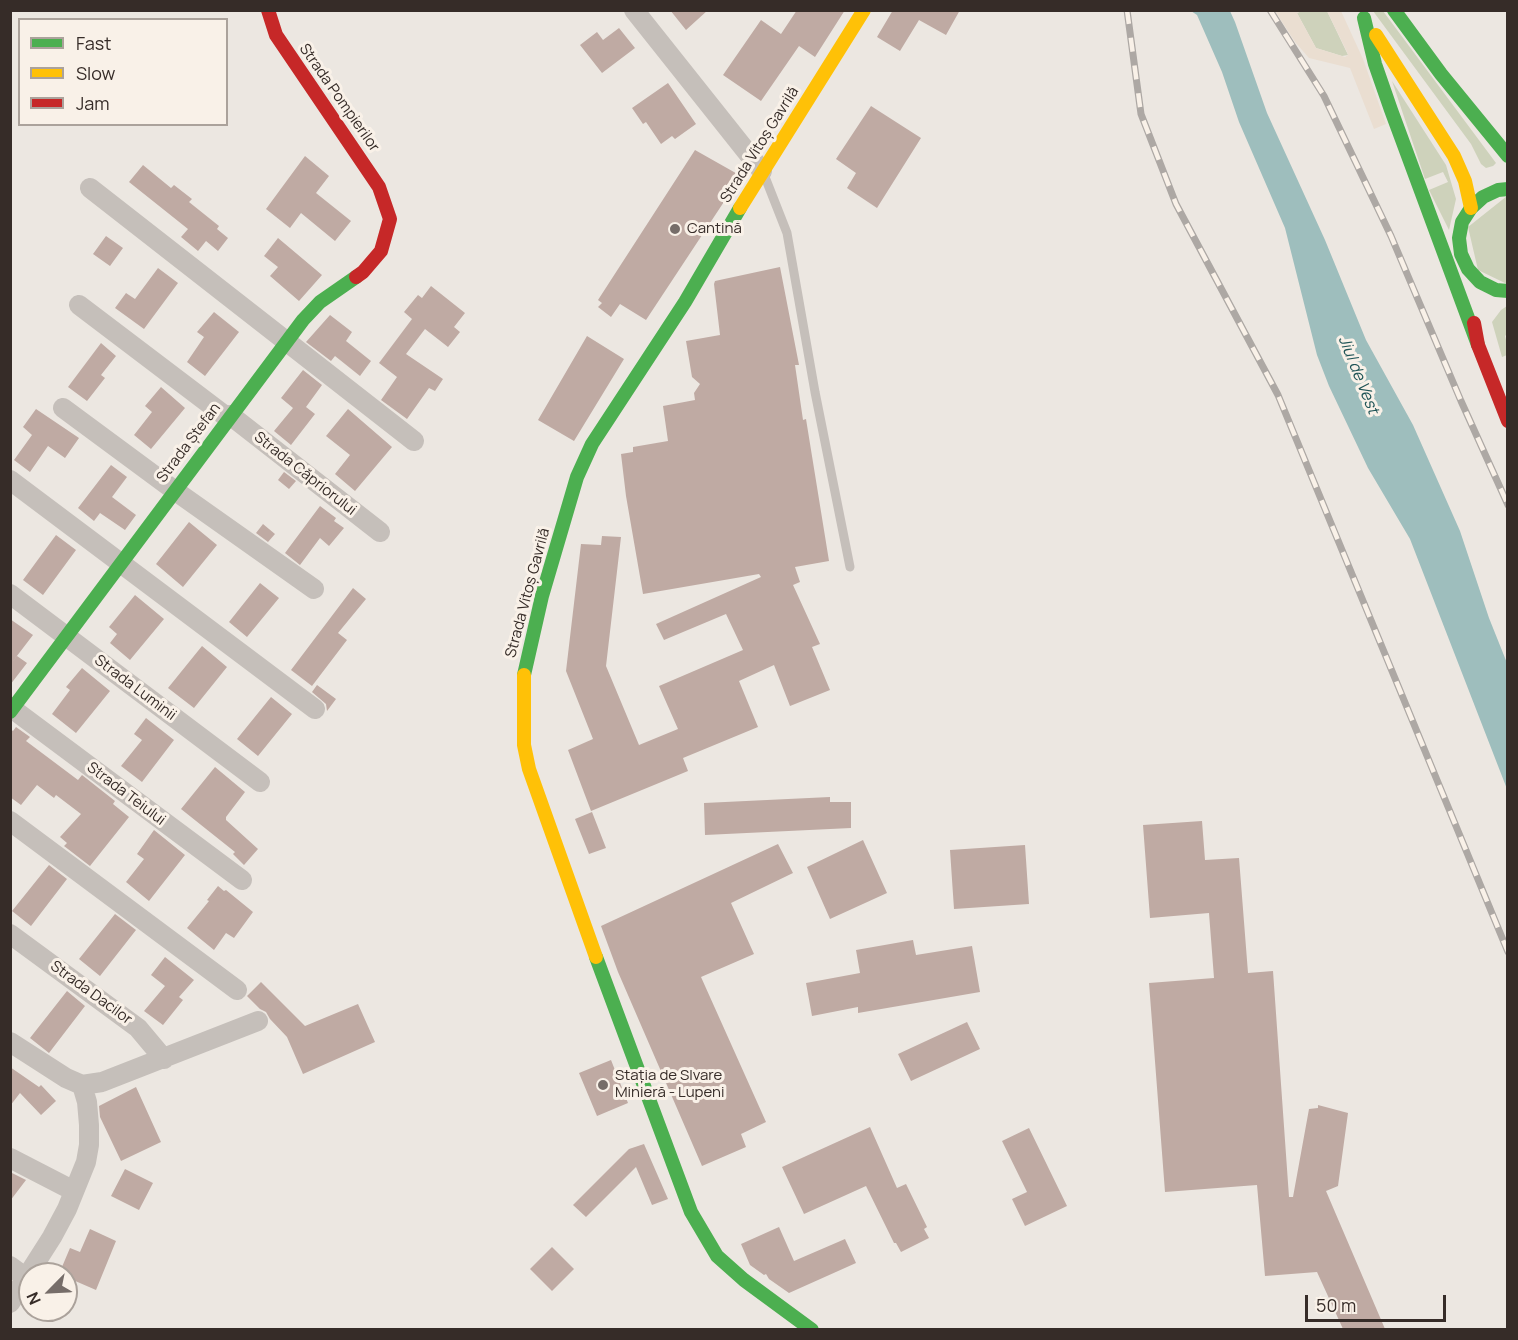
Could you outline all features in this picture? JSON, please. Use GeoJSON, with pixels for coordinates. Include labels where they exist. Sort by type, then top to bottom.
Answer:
{"type":"FeatureCollection","features":[{"type":"Feature","properties":{"kind":"street","name":"Strada Pompierilor"},"geometry":{"type":"LineString","coordinates":[[268,10],[276,35],[368,168],[386,203]]}},
{"type":"Feature","properties":{"kind":"street"},"geometry":{"type":"LineString","coordinates":[[634,10],[762,171]]}},
{"type":"Feature","properties":{"kind":"street","name":"Strada Vitoș Gavrilă"},"geometry":{"type":"LineString","coordinates":[[812,1329],[801,1324],[717,1257],[691,1212],[576,905],[529,769],[524,745],[524,675],[532,634],[577,477],[592,444],[685,302],[762,171],[864,10]]}},
{"type":"Feature","properties":{"kind":"street"},"geometry":{"type":"LineString","coordinates":[[1394,10],[1441,74],[1508,156]]}},
{"type":"Feature","properties":{"kind":"street"},"geometry":{"type":"LineString","coordinates":[[1362,14],[1439,130],[1465,181],[1470,208]]}},
{"type":"Feature","properties":{"kind":"street"},"geometry":{"type":"LineString","coordinates":[[1362,14],[1375,64],[1391,110],[1508,421]]}},
{"type":"Feature","properties":{"kind":"street"},"geometry":{"type":"LineString","coordinates":[[90,188],[414,441]]}},
{"type":"Feature","properties":{"kind":"street"},"geometry":{"type":"LineString","coordinates":[[1508,189],[1483,196],[1470,208],[1462,222],[1459,238],[1461,254],[1468,269],[1480,282],[1508,293]]}},
{"type":"Feature","properties":{"kind":"street","name":"Strada Ștefan"},"geometry":{"type":"LineString","coordinates":[[11,709],[286,343],[320,302],[363,272],[381,251],[390,219],[386,203]]}},
{"type":"Feature","properties":{"kind":"street"},"geometry":{"type":"LineString","coordinates":[[1468,269],[1469,295],[1478,345]]}},
{"type":"Feature","properties":{"kind":"street"},"geometry":{"type":"LineString","coordinates":[[1478,345],[1489,308],[1508,293]]}},
{"type":"Feature","properties":{"kind":"street","name":"Strada Căpriorului"},"geometry":{"type":"LineString","coordinates":[[79,305],[380,532]]}},
{"type":"Feature","properties":{"kind":"street"},"geometry":{"type":"LineString","coordinates":[[63,408],[314,589]]}},
{"type":"Feature","properties":{"kind":"street"},"geometry":{"type":"LineString","coordinates":[[10,480],[315,709]]}},
{"type":"Feature","properties":{"kind":"street","name":"Strada Luminii"},"geometry":{"type":"LineString","coordinates":[[10,594],[260,782]]}},
{"type":"Feature","properties":{"kind":"street","name":"Strada Teiului"},"geometry":{"type":"LineString","coordinates":[[11,709],[242,880]]}},
{"type":"Feature","properties":{"kind":"street"},"geometry":{"type":"LineString","coordinates":[[10,821],[237,990]]}},
{"type":"Feature","properties":{"kind":"street","name":"Strada Dacilor"},"geometry":{"type":"LineString","coordinates":[[10,934],[138,1028],[164,1059]]}},
{"type":"Feature","properties":{"kind":"street"},"geometry":{"type":"LineString","coordinates":[[10,1042],[66,1078],[82,1085],[102,1082],[258,1021]]}},
{"type":"Feature","properties":{"kind":"street"},"geometry":{"type":"LineString","coordinates":[[27,1262],[52,1236],[67,1209],[86,1162],[89,1144],[87,1102],[82,1085]]}},
{"type":"Feature","properties":{"kind":"street"},"geometry":{"type":"LineString","coordinates":[[10,1158],[74,1191]]}},
{"type":"Feature","properties":{"kind":"street"},"geometry":{"type":"LineString","coordinates":[[10,1303],[18,1272]]}},
{"type":"Feature","properties":{"kind":"lane"},"geometry":{"type":"LineString","coordinates":[[762,171],[787,233],[815,392],[850,567]]}},
{"type":"Feature","properties":{"kind":"green space"},"geometry":{"type":"Polygon","coordinates":[[[1327,11],[1348,55],[1342,56],[1316,48],[1297,13],[1327,11]]]}},
{"type":"Feature","properties":{"kind":"green space"},"geometry":{"type":"Polygon","coordinates":[[[1373,11],[1383,11],[1496,163],[1493,166],[1486,168],[1481,164],[1471,144],[1373,11]]]}},
{"type":"Feature","properties":{"kind":"green space"},"geometry":{"type":"Polygon","coordinates":[[[1392,81],[1446,165],[1456,199],[1449,230],[1429,190],[1448,182],[1443,172],[1425,179],[1392,81]]]}},
{"type":"Feature","properties":{"kind":"green space"},"geometry":{"type":"Polygon","coordinates":[[[1507,196],[1507,284],[1478,270],[1468,227],[1507,196]]]}},
{"type":"Feature","properties":{"kind":"green space"},"geometry":{"type":"Polygon","coordinates":[[[1507,306],[1507,334],[1505,336],[1507,355],[1502,357],[1492,322],[1507,306]]]}},
{"type":"Feature","properties":{"kind":"shaded area"},"geometry":{"type":"Polygon","coordinates":[[[1275,11],[1302,11],[1297,13],[1316,48],[1345,57],[1348,55],[1347,52],[1327,11],[1341,11],[1363,59],[1386,124],[1374,129],[1350,68],[1309,58],[1295,42],[1275,11]]]}},
{"type":"Feature","properties":{"kind":"water","name":"Jiul de Vest"},"geometry":{"type":"Polygon","coordinates":[[[1191,11],[1230,11],[1267,113],[1325,240],[1366,340],[1413,425],[1460,531],[1489,618],[1507,663],[1507,789],[1410,539],[1368,468],[1329,386],[1317,355],[1285,228],[1239,122],[1222,72],[1197,15],[1191,11]]]}},
{"type":"Feature","properties":{"kind":"building"},"geometry":{"type":"Polygon","coordinates":[[[670,10],[708,10],[686,30],[670,10]]]}},
{"type":"Feature","properties":{"kind":"building"},"geometry":{"type":"Polygon","coordinates":[[[797,10],[845,10],[815,57],[799,46],[761,101],[723,75],[761,20],[781,34],[797,10]]]}},
{"type":"Feature","properties":{"kind":"building"},"geometry":{"type":"Polygon","coordinates":[[[893,10],[960,10],[946,35],[919,20],[900,51],[877,37],[893,10]]]}},
{"type":"Feature","properties":{"kind":"building"},"geometry":{"type":"Polygon","coordinates":[[[619,28],[635,48],[602,73],[580,45],[597,32],[603,40],[619,28]]]}},
{"type":"Feature","properties":{"kind":"building"},"geometry":{"type":"Polygon","coordinates":[[[668,83],[696,124],[675,139],[672,136],[661,144],[646,122],[643,124],[632,108],[668,83]]]}},
{"type":"Feature","properties":{"kind":"building"},"geometry":{"type":"Polygon","coordinates":[[[871,106],[921,138],[877,208],[847,188],[856,173],[836,159],[871,106]]]}},
{"type":"Feature","properties":{"kind":"building","name":"Cantină"},"geometry":{"type":"Polygon","coordinates":[[[695,150],[741,176],[646,320],[620,304],[611,317],[598,307],[602,303],[598,300],[695,150]]]}},
{"type":"Feature","properties":{"kind":"building"},"geometry":{"type":"Polygon","coordinates":[[[305,156],[329,176],[316,193],[351,221],[335,241],[301,213],[290,228],[266,209],[305,156]]]}},
{"type":"Feature","properties":{"kind":"building"},"geometry":{"type":"Polygon","coordinates":[[[143,165],[171,188],[174,185],[192,199],[189,202],[219,226],[217,229],[228,238],[218,251],[206,241],[198,251],[181,237],[188,229],[129,182],[143,165]]]}},
{"type":"Feature","properties":{"kind":"building"},"geometry":{"type":"Polygon","coordinates":[[[106,236],[123,248],[110,266],[93,254],[106,236]]]}},
{"type":"Feature","properties":{"kind":"building"},"geometry":{"type":"Polygon","coordinates":[[[278,238],[322,275],[299,301],[270,276],[278,267],[264,256],[278,238]]]}},
{"type":"Feature","properties":{"kind":"building"},"geometry":{"type":"Polygon","coordinates":[[[780,267],[799,365],[795,365],[803,420],[806,419],[829,561],[795,567],[800,582],[793,585],[820,644],[812,647],[830,690],[790,706],[774,665],[739,681],[758,727],[683,758],[688,771],[591,811],[568,750],[593,739],[566,671],[581,544],[601,545],[602,536],[621,537],[606,666],[639,745],[678,729],[659,686],[743,650],[726,614],[664,640],[656,624],[761,577],[759,574],[643,594],[621,454],[633,452],[633,447],[668,441],[663,406],[695,400],[694,393],[700,384],[692,377],[686,341],[720,335],[715,281],[780,267]]]}},
{"type":"Feature","properties":{"kind":"building"},"geometry":{"type":"Polygon","coordinates":[[[158,268],[178,283],[144,329],[115,308],[126,293],[135,299],[158,268]]]}},
{"type":"Feature","properties":{"kind":"building"},"geometry":{"type":"Polygon","coordinates":[[[431,286],[465,313],[454,327],[460,332],[448,347],[425,329],[406,354],[443,379],[435,391],[429,388],[407,419],[381,400],[397,377],[379,363],[412,319],[404,312],[418,295],[422,298],[431,286]]]}},
{"type":"Feature","properties":{"kind":"building"},"geometry":{"type":"Polygon","coordinates":[[[214,312],[239,332],[205,376],[187,362],[204,337],[197,332],[214,312]]]}},
{"type":"Feature","properties":{"kind":"building"},"geometry":{"type":"Polygon","coordinates":[[[330,315],[352,332],[346,341],[371,361],[360,376],[335,356],[331,361],[306,342],[330,315]]]}},
{"type":"Feature","properties":{"kind":"building"},"geometry":{"type":"Polygon","coordinates":[[[587,336],[624,359],[574,441],[538,420],[587,336]]]}},
{"type":"Feature","properties":{"kind":"building"},"geometry":{"type":"Polygon","coordinates":[[[101,343],[116,356],[101,375],[105,378],[87,401],[68,387],[101,343]]]}},
{"type":"Feature","properties":{"kind":"building"},"geometry":{"type":"Polygon","coordinates":[[[303,370],[322,385],[306,407],[315,414],[291,445],[274,431],[293,408],[281,398],[303,370]]]}},
{"type":"Feature","properties":{"kind":"building"},"geometry":{"type":"Polygon","coordinates":[[[161,387],[185,408],[151,449],[134,435],[152,412],[145,406],[161,387]]]}},
{"type":"Feature","properties":{"kind":"building"},"geometry":{"type":"Polygon","coordinates":[[[36,409],[79,438],[65,458],[48,446],[30,472],[14,460],[32,435],[23,427],[36,409]]]}},
{"type":"Feature","properties":{"kind":"building"},"geometry":{"type":"Polygon","coordinates":[[[348,409],[392,447],[355,491],[335,474],[350,455],[326,436],[348,409]]]}},
{"type":"Feature","properties":{"kind":"building"},"geometry":{"type":"Polygon","coordinates":[[[111,465],[127,477],[112,497],[136,515],[125,530],[100,513],[94,521],[78,508],[111,465]]]}},
{"type":"Feature","properties":{"kind":"building"},"geometry":{"type":"Polygon","coordinates":[[[284,472],[296,481],[289,489],[278,480],[284,472]]]}},
{"type":"Feature","properties":{"kind":"building"},"geometry":{"type":"Polygon","coordinates":[[[320,506],[336,518],[334,521],[344,528],[329,546],[320,538],[300,565],[285,553],[320,506]]]}},
{"type":"Feature","properties":{"kind":"building"},"geometry":{"type":"Polygon","coordinates":[[[189,522],[217,545],[183,587],[156,564],[189,522]]]}},
{"type":"Feature","properties":{"kind":"building"},"geometry":{"type":"Polygon","coordinates":[[[263,524],[275,534],[268,542],[256,533],[263,524]]]}},
{"type":"Feature","properties":{"kind":"building"},"geometry":{"type":"Polygon","coordinates":[[[56,535],[76,550],[43,595],[23,580],[56,535]]]}},
{"type":"Feature","properties":{"kind":"building"},"geometry":{"type":"Polygon","coordinates":[[[260,583],[279,598],[247,637],[229,622],[260,583]]]}},
{"type":"Feature","properties":{"kind":"building"},"geometry":{"type":"Polygon","coordinates":[[[353,588],[366,599],[338,633],[347,640],[312,686],[291,670],[353,588]]]}},
{"type":"Feature","properties":{"kind":"building"},"geometry":{"type":"Polygon","coordinates":[[[135,595],[164,619],[130,660],[110,643],[117,634],[109,627],[135,595]]]}},
{"type":"Feature","properties":{"kind":"building"},"geometry":{"type":"Polygon","coordinates":[[[10,619],[33,635],[10,665],[10,619]]]}},
{"type":"Feature","properties":{"kind":"building"},"geometry":{"type":"Polygon","coordinates":[[[202,646],[227,667],[194,708],[168,688],[202,646]]]}},
{"type":"Feature","properties":{"kind":"building"},"geometry":{"type":"Polygon","coordinates":[[[17,656],[27,663],[10,685],[10,665],[17,656]]]}},
{"type":"Feature","properties":{"kind":"building"},"geometry":{"type":"Polygon","coordinates":[[[82,668],[110,691],[76,733],[52,714],[70,690],[66,687],[82,668]]]}},
{"type":"Feature","properties":{"kind":"building"},"geometry":{"type":"Polygon","coordinates":[[[317,685],[336,699],[327,711],[326,704],[312,692],[317,685]]]}},
{"type":"Feature","properties":{"kind":"building"},"geometry":{"type":"Polygon","coordinates":[[[271,697],[292,714],[258,756],[237,739],[271,697]]]}},
{"type":"Feature","properties":{"kind":"building"},"geometry":{"type":"Polygon","coordinates":[[[146,718],[174,740],[142,782],[121,766],[142,740],[134,734],[146,718]]]}},
{"type":"Feature","properties":{"kind":"building"},"geometry":{"type":"Polygon","coordinates":[[[16,727],[30,737],[26,741],[78,780],[82,775],[115,801],[113,804],[129,817],[90,866],[64,846],[67,843],[60,837],[81,814],[56,795],[54,798],[37,785],[21,805],[10,797],[10,729],[13,731],[16,727]]]}},
{"type":"Feature","properties":{"kind":"building"},"geometry":{"type":"Polygon","coordinates":[[[215,767],[245,792],[226,817],[226,820],[258,849],[244,865],[233,854],[235,852],[181,809],[215,767]]]}},
{"type":"Feature","properties":{"kind":"building"},"geometry":{"type":"Polygon","coordinates":[[[830,797],[830,802],[851,802],[851,828],[705,835],[704,803],[830,797]]]}},
{"type":"Feature","properties":{"kind":"building"},"geometry":{"type":"Polygon","coordinates":[[[592,812],[606,848],[589,854],[575,819],[592,812]]]}},
{"type":"Feature","properties":{"kind":"building"},"geometry":{"type":"Polygon","coordinates":[[[1202,821],[1205,860],[1239,858],[1248,973],[1273,971],[1289,1197],[1293,1197],[1309,1109],[1318,1108],[1318,1105],[1348,1113],[1338,1186],[1326,1191],[1385,1329],[1343,1329],[1317,1272],[1265,1276],[1257,1185],[1165,1192],[1149,983],[1214,978],[1209,913],[1150,918],[1143,825],[1202,821]]]}},
{"type":"Feature","properties":{"kind":"building"},"geometry":{"type":"Polygon","coordinates":[[[154,830],[185,855],[149,901],[126,882],[144,859],[137,854],[154,830]]]}},
{"type":"Feature","properties":{"kind":"building"},"geometry":{"type":"Polygon","coordinates":[[[863,840],[887,893],[830,919],[807,867],[863,840]]]}},
{"type":"Feature","properties":{"kind":"building"},"geometry":{"type":"Polygon","coordinates":[[[778,844],[793,873],[731,903],[754,954],[701,977],[766,1122],[741,1134],[746,1147],[702,1166],[618,972],[601,926],[778,844]]]}},
{"type":"Feature","properties":{"kind":"building"},"geometry":{"type":"Polygon","coordinates":[[[1025,845],[1029,904],[954,909],[950,850],[1025,845]]]}},
{"type":"Feature","properties":{"kind":"building"},"geometry":{"type":"Polygon","coordinates":[[[49,865],[67,879],[31,926],[12,911],[49,865]]]}},
{"type":"Feature","properties":{"kind":"building"},"geometry":{"type":"Polygon","coordinates":[[[218,886],[253,912],[234,938],[226,933],[214,950],[187,928],[218,886]]]}},
{"type":"Feature","properties":{"kind":"building"},"geometry":{"type":"Polygon","coordinates":[[[115,914],[136,930],[100,976],[79,959],[115,914]]]}},
{"type":"Feature","properties":{"kind":"building"},"geometry":{"type":"Polygon","coordinates":[[[913,940],[916,955],[972,946],[980,992],[858,1013],[858,1007],[812,1016],[806,983],[860,973],[856,950],[913,940]]]}},
{"type":"Feature","properties":{"kind":"building"},"geometry":{"type":"Polygon","coordinates":[[[165,957],[194,980],[179,997],[183,1000],[163,1025],[144,1011],[165,986],[151,975],[165,957]]]}},
{"type":"Feature","properties":{"kind":"building"},"geometry":{"type":"Polygon","coordinates":[[[261,982],[305,1026],[358,1004],[375,1042],[303,1074],[287,1037],[266,1012],[247,996],[261,982]]]}},
{"type":"Feature","properties":{"kind":"building"},"geometry":{"type":"Polygon","coordinates":[[[67,991],[85,1006],[49,1053],[30,1038],[67,991]]]}},
{"type":"Feature","properties":{"kind":"building"},"geometry":{"type":"Polygon","coordinates":[[[967,1022],[980,1049],[911,1081],[898,1054],[967,1022]]]}},
{"type":"Feature","properties":{"kind":"building","name":"Stația de Slvare Minieră - Lupeni"},"geometry":{"type":"Polygon","coordinates":[[[611,1060],[628,1103],[597,1116],[579,1073],[611,1060]]]}},
{"type":"Feature","properties":{"kind":"building"},"geometry":{"type":"Polygon","coordinates":[[[10,1067],[39,1087],[41,1085],[56,1101],[41,1115],[20,1093],[10,1106],[10,1067]]]}},
{"type":"Feature","properties":{"kind":"building"},"geometry":{"type":"Polygon","coordinates":[[[136,1087],[161,1142],[121,1161],[100,1117],[99,1106],[136,1087]]]}},
{"type":"Feature","properties":{"kind":"building"},"geometry":{"type":"Polygon","coordinates":[[[870,1127],[897,1188],[906,1184],[927,1227],[924,1229],[929,1238],[901,1252],[894,1243],[866,1186],[804,1214],[782,1167],[870,1127]]]}},
{"type":"Feature","properties":{"kind":"building"},"geometry":{"type":"Polygon","coordinates":[[[1029,1128],[1067,1206],[1025,1226],[1012,1199],[1027,1192],[1002,1141],[1029,1128]]]}},
{"type":"Feature","properties":{"kind":"building"},"geometry":{"type":"Polygon","coordinates":[[[644,1144],[668,1199],[652,1205],[636,1167],[586,1217],[573,1205],[629,1149],[644,1144]]]}},
{"type":"Feature","properties":{"kind":"building"},"geometry":{"type":"Polygon","coordinates":[[[125,1169],[153,1183],[139,1210],[111,1196],[125,1169]]]}},
{"type":"Feature","properties":{"kind":"building"},"geometry":{"type":"Polygon","coordinates":[[[10,1172],[26,1180],[10,1201],[10,1172]]]}},
{"type":"Feature","properties":{"kind":"building"},"geometry":{"type":"Polygon","coordinates":[[[779,1227],[794,1261],[845,1239],[856,1263],[789,1293],[769,1279],[766,1274],[764,1275],[750,1265],[741,1244],[779,1227]]]}},
{"type":"Feature","properties":{"kind":"building"},"geometry":{"type":"Polygon","coordinates":[[[90,1229],[116,1241],[96,1290],[78,1282],[78,1262],[64,1262],[70,1248],[80,1252],[90,1229]]]}},
{"type":"Feature","properties":{"kind":"building"},"geometry":{"type":"Polygon","coordinates":[[[552,1247],[574,1269],[552,1291],[530,1269],[552,1247]]]}},
{"type":"Feature","properties":{"kind":"railway"},"geometry":{"type":"LineString","coordinates":[[1127,10],[1141,114],[1176,204],[1278,395],[1508,952]]}},
{"type":"Feature","properties":{"kind":"railway"},"geometry":{"type":"LineString","coordinates":[[1270,10],[1324,96],[1391,236],[1508,505]]}},
{"type":"Feature","properties":{"kind":"traffic: fast"},"geometry":{"type":"LineString","coordinates":[[1394,10],[1441,74],[1508,156]]}},
{"type":"Feature","properties":{"kind":"traffic: fast"},"geometry":{"type":"LineString","coordinates":[[1364,18],[1375,64],[1391,110],[1478,345]]}},
{"type":"Feature","properties":{"kind":"traffic: fast"},"geometry":{"type":"LineString","coordinates":[[1508,189],[1498,190],[1483,197],[1471,208],[1462,222],[1459,238],[1461,254],[1468,269],[1480,282],[1496,290],[1508,291]]}},
{"type":"Feature","properties":{"kind":"traffic: fast"},"geometry":{"type":"LineString","coordinates":[[524,675],[542,596],[577,477],[592,444],[685,302],[740,208]]}},
{"type":"Feature","properties":{"kind":"traffic: fast"},"geometry":{"type":"LineString","coordinates":[[10,712],[303,320],[320,302],[356,277]]}},
{"type":"Feature","properties":{"kind":"traffic: fast"},"geometry":{"type":"LineString","coordinates":[[596,957],[691,1212],[717,1256],[744,1280],[812,1330]]}},
{"type":"Feature","properties":{"kind":"traffic: slow"},"geometry":{"type":"LineString","coordinates":[[740,208],[864,10]]}},
{"type":"Feature","properties":{"kind":"traffic: slow"},"geometry":{"type":"LineString","coordinates":[[1376,35],[1454,156],[1465,181],[1471,208]]}},
{"type":"Feature","properties":{"kind":"traffic: slow"},"geometry":{"type":"LineString","coordinates":[[524,675],[524,745],[529,769],[596,957]]}},
{"type":"Feature","properties":{"kind":"traffic: jam"},"geometry":{"type":"LineString","coordinates":[[268,10],[276,35],[379,187],[390,219],[381,251],[356,277]]}},
{"type":"Feature","properties":{"kind":"traffic: jam"},"geometry":{"type":"LineString","coordinates":[[1474,323],[1478,345],[1508,421]]}},
{"type":"Feature","properties":{"kind":"place","name":"Cantină"},"geometry":{"type":"Point","coordinates":[675,229]}},
{"type":"Feature","properties":{"kind":"place","name":"Stația de Slvare Minieră - Lupeni"},"geometry":{"type":"Point","coordinates":[603,1085]}}]}
